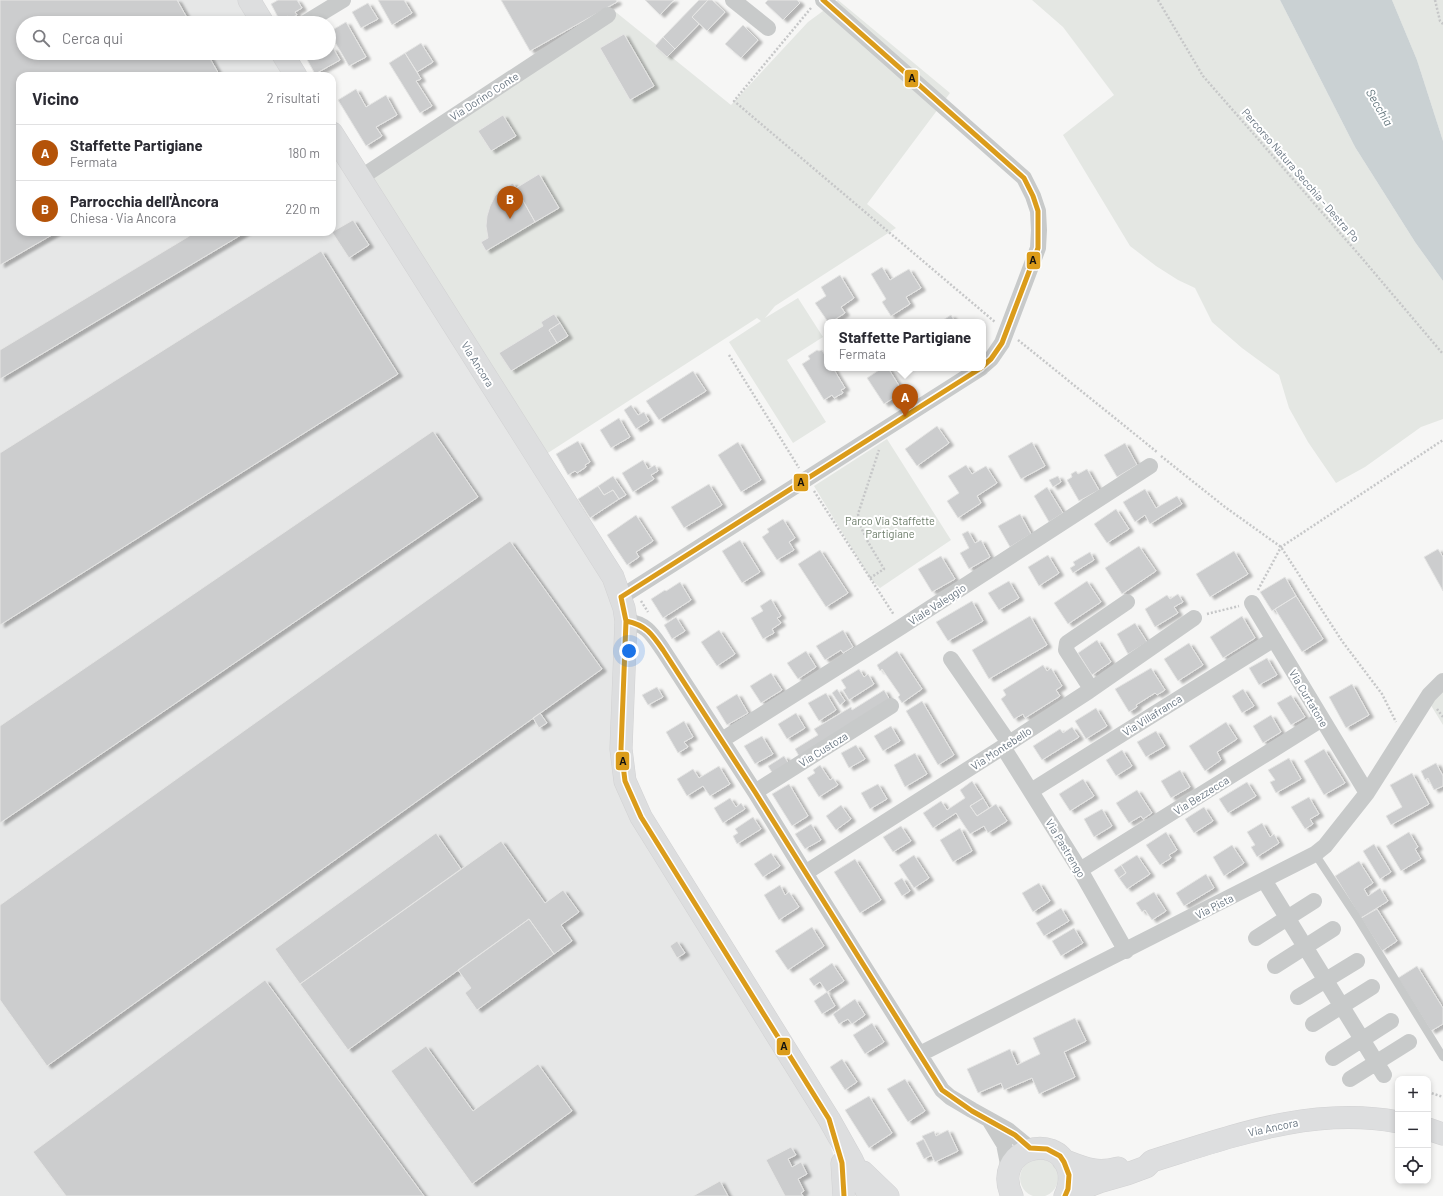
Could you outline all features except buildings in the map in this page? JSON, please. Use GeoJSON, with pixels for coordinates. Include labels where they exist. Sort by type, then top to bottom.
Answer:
{"type":"FeatureCollection","features":[{"type":"Feature","properties":{"kind":"main road"},"geometry":{"type":"LineString","coordinates":[[249,0],[259,16]]}},
{"type":"Feature","properties":{"kind":"main road"},"geometry":{"type":"LineString","coordinates":[[286,60],[294,72]]}},
{"type":"Feature","properties":{"kind":"main road","name":"Via Ancora"},"geometry":{"type":"LineString","coordinates":[[336,139],[613,577],[621,597],[626,621],[621,749],[625,781],[640,817],[829,1119],[847,1161]]}},
{"type":"Feature","properties":{"kind":"main road","name":"Via Ancora"},"geometry":{"type":"LineString","coordinates":[[1031,1149],[1041,1148],[1051,1151],[1063,1160],[1090,1170],[1097,1171],[1108,1170],[1145,1159],[1152,1160],[1285,1122],[1323,1118],[1356,1117],[1395,1121]]}},
{"type":"Feature","properties":{"kind":"main road"},"geometry":{"type":"LineString","coordinates":[[1431,1130],[1443,1134]]}},
{"type":"Feature","properties":{"kind":"main road"},"geometry":{"type":"LineString","coordinates":[[995,1196],[1018,1156],[1031,1149]]}},
{"type":"Feature","properties":{"kind":"main road","name":"Via Ancora"},"geometry":{"type":"LineString","coordinates":[[1063,1160],[1069,1172],[1070,1182],[1066,1194]]}},
{"type":"Feature","properties":{"kind":"main road","name":"Via Ancora"},"geometry":{"type":"LineString","coordinates":[[1066,1194],[1146,1167],[1152,1160]]}},
{"type":"Feature","properties":{"kind":"main road"},"geometry":{"type":"LineString","coordinates":[[844,1196],[847,1161]]}},
{"type":"Feature","properties":{"kind":"main road"},"geometry":{"type":"LineString","coordinates":[[847,1161],[853,1196]]}},
{"type":"Feature","properties":{"kind":"main road"},"geometry":{"type":"LineString","coordinates":[[847,1161],[869,1196]]}},
{"type":"Feature","properties":{"kind":"main road"},"geometry":{"type":"LineString","coordinates":[[847,1161],[888,1196]]}},
{"type":"Feature","properties":{"kind":"main road"},"geometry":{"type":"LineString","coordinates":[[1009,1171],[1008,1186],[1012,1196]]}},
{"type":"Feature","properties":{"kind":"street"},"geometry":{"type":"LineString","coordinates":[[317,16],[343,0]]}},
{"type":"Feature","properties":{"kind":"street"},"geometry":{"type":"LineString","coordinates":[[733,0],[768,28]]}},
{"type":"Feature","properties":{"kind":"street"},"geometry":{"type":"LineString","coordinates":[[823,2],[1024,178],[1033,196],[1038,211],[1038,248],[1005,338],[991,359],[986,363]]}},
{"type":"Feature","properties":{"kind":"street","name":"Via Dorino Conte"},"geometry":{"type":"LineString","coordinates":[[360,178],[608,15]]}},
{"type":"Feature","properties":{"kind":"street"},"geometry":{"type":"LineString","coordinates":[[621,597],[975,371]]}},
{"type":"Feature","properties":{"kind":"street","name":"Viale Valeggio"},"geometry":{"type":"LineString","coordinates":[[722,740],[895,631],[1150,466]]}},
{"type":"Feature","properties":{"kind":"street"},"geometry":{"type":"LineString","coordinates":[[1089,691],[1088,684],[1066,650],[1067,642],[1127,602]]}},
{"type":"Feature","properties":{"kind":"street","name":"Via Curtatone"},"geometry":{"type":"LineString","coordinates":[[1252,603],[1367,793]]}},
{"type":"Feature","properties":{"kind":"street","name":"Via Montebello"},"geometry":{"type":"LineString","coordinates":[[804,873],[1089,691],[1194,618]]}},
{"type":"Feature","properties":{"kind":"street"},"geometry":{"type":"LineString","coordinates":[[626,621],[635,622],[649,631],[722,740],[804,873],[942,1090],[950,1097],[990,1122],[1008,1130],[1031,1149]]}},
{"type":"Feature","properties":{"kind":"street","name":"Via Villafranca"},"geometry":{"type":"LineString","coordinates":[[1031,791],[1274,639]]}},
{"type":"Feature","properties":{"kind":"street","name":"Via Pastrengo"},"geometry":{"type":"LineString","coordinates":[[950,660],[1006,745],[1031,791],[1080,870],[1126,951]]}},
{"type":"Feature","properties":{"kind":"street","name":"Via Pista"},"geometry":{"type":"LineString","coordinates":[[920,1054],[1315,854],[1325,846],[1367,793],[1429,696],[1443,681]]}},
{"type":"Feature","properties":{"kind":"street","name":"Via Custoza"},"geometry":{"type":"LineString","coordinates":[[755,792],[891,706]]}},
{"type":"Feature","properties":{"kind":"street","name":"Via Bezzecca"},"geometry":{"type":"LineString","coordinates":[[1080,870],[1322,719]]}},
{"type":"Feature","properties":{"kind":"street"},"geometry":{"type":"LineString","coordinates":[[1264,880],[1380,1069]]}},
{"type":"Feature","properties":{"kind":"street"},"geometry":{"type":"LineString","coordinates":[[1256,938],[1314,901]]}},
{"type":"Feature","properties":{"kind":"street"},"geometry":{"type":"LineString","coordinates":[[1275,966],[1333,929]]}},
{"type":"Feature","properties":{"kind":"street"},"geometry":{"type":"LineString","coordinates":[[1298,998],[1357,960]]}},
{"type":"Feature","properties":{"kind":"street"},"geometry":{"type":"LineString","coordinates":[[1313,1024],[1372,987]]}},
{"type":"Feature","properties":{"kind":"street"},"geometry":{"type":"LineString","coordinates":[[1333,1058],[1391,1021]]}},
{"type":"Feature","properties":{"kind":"street"},"geometry":{"type":"LineString","coordinates":[[1350,1079],[1380,1069],[1408,1042]]}},
{"type":"Feature","properties":{"kind":"street"},"geometry":{"type":"LineString","coordinates":[[990,1122],[1004,1144],[1009,1171]]}},
{"type":"Feature","properties":{"kind":"lane"},"geometry":{"type":"LineString","coordinates":[[1315,854],[1356,916],[1443,1057]]}},
{"type":"Feature","properties":{"kind":"path","name":"Percorso Natura Secchia - Destra Po"},"geometry":{"type":"LineString","coordinates":[[1158,0],[1203,76],[1331,221],[1443,354]]}},
{"type":"Feature","properties":{"kind":"path"},"geometry":{"type":"LineString","coordinates":[[1435,0],[1440,21],[1443,24]]}},
{"type":"Feature","properties":{"kind":"path"},"geometry":{"type":"LineString","coordinates":[[823,2],[734,101],[983,319]]}},
{"type":"Feature","properties":{"kind":"path"},"geometry":{"type":"LineString","coordinates":[[986,321],[1005,338],[1225,507],[1281,547],[1342,641],[1382,694],[1403,736]]}},
{"type":"Feature","properties":{"kind":"path"},"geometry":{"type":"LineString","coordinates":[[870,578],[884,569],[868,542],[860,525],[858,514],[879,450],[877,434]]}},
{"type":"Feature","properties":{"kind":"path"},"geometry":{"type":"LineString","coordinates":[[1281,547],[1443,440]]}},
{"type":"Feature","properties":{"kind":"path"},"geometry":{"type":"LineString","coordinates":[[1437,709],[1443,717]]}},
{"type":"Feature","properties":{"kind":"path"},"geometry":{"type":"LineString","coordinates":[[1431,1093],[1443,1096]]}},
{"type":"Feature","properties":{"kind":"shaded area"},"geometry":{"type":"Polygon","coordinates":[[[0,0],[246,0],[256,16],[16,16],[16,60],[284,60],[292,72],[16,72],[16,236],[336,236],[336,142],[608,571],[617,605],[617,762],[822,1121],[835,1159],[837,1196],[0,1196],[0,0]]]}},
{"type":"Feature","properties":{"kind":"green space"},"geometry":{"type":"Polygon","coordinates":[[[838,0],[950,93],[867,204],[896,228],[775,306],[765,318],[798,298],[823,337],[787,360],[826,422],[793,443],[729,342],[761,321],[757,318],[537,460],[358,178],[612,9],[731,105],[808,22],[838,0]]]}},
{"type":"Feature","properties":{"kind":"green space"},"geometry":{"type":"Polygon","coordinates":[[[1032,0],[1280,0],[1355,147],[1415,242],[1443,281],[1443,419],[1421,427],[1365,467],[1336,483],[1308,442],[1289,408],[1279,375],[1242,348],[1212,322],[1195,288],[1178,280],[1156,266],[1130,246],[1063,135],[1114,95],[1063,27],[1032,0]]]}},
{"type":"Feature","properties":{"kind":"green space"},"geometry":{"type":"Polygon","coordinates":[[[1392,0],[1443,0],[1443,141],[1417,60],[1392,0]]]}},
{"type":"Feature","properties":{"kind":"green space","name":"Parco Via Staffette Partigiane"},"geometry":{"type":"Polygon","coordinates":[[[887,439],[951,540],[880,588],[870,578],[814,486],[887,439]]]}},
{"type":"Feature","properties":{"kind":"green space"},"geometry":{"type":"Polygon","coordinates":[[[1443,677],[1443,725],[1424,694],[1443,677]]]}},
{"type":"Feature","properties":{"kind":"green space"},"geometry":{"type":"Polygon","coordinates":[[[1035,1159],[1043,1159],[1050,1162],[1055,1167],[1058,1178],[1055,1189],[1050,1194],[1043,1197],[1035,1197],[1028,1194],[1023,1189],[1020,1182],[1020,1174],[1023,1167],[1028,1162],[1035,1159]]]}},
{"type":"Feature","properties":{"kind":"water","name":"Secchia"},"geometry":{"type":"Polygon","coordinates":[[[1280,0],[1392,0],[1417,60],[1443,141],[1443,281],[1415,242],[1355,147],[1280,0]]]}},
{"type":"Feature","properties":{"kind":"transit line","name":"A"},"geometry":{"type":"LineString","coordinates":[[823,0],[1024,178],[1033,196],[1038,211],[1038,248],[1002,343],[991,359],[986,363]]}},
{"type":"Feature","properties":{"kind":"transit line","name":"A"},"geometry":{"type":"LineString","coordinates":[[621,597],[976,371]]}},
{"type":"Feature","properties":{"kind":"transit line","name":"A"},"geometry":{"type":"LineString","coordinates":[[621,597],[626,621],[621,749],[625,781],[641,817],[829,1119],[842,1163],[844,1196]]}},
{"type":"Feature","properties":{"kind":"transit line","name":"A"},"geometry":{"type":"LineString","coordinates":[[626,621],[639,625],[648,631],[663,650],[755,792],[942,1090],[972,1111],[1015,1135],[1030,1148],[1047,1149],[1060,1156],[1069,1175],[1068,1189],[1065,1196]]}},
{"type":"Feature","properties":{"kind":"place","name":"Parrocchia dell'Àncora"},"geometry":{"type":"Point","coordinates":[510,219]}},
{"type":"Feature","properties":{"kind":"place","name":"Staffette Partigiane"},"geometry":{"type":"Point","coordinates":[905,417]}}]}
